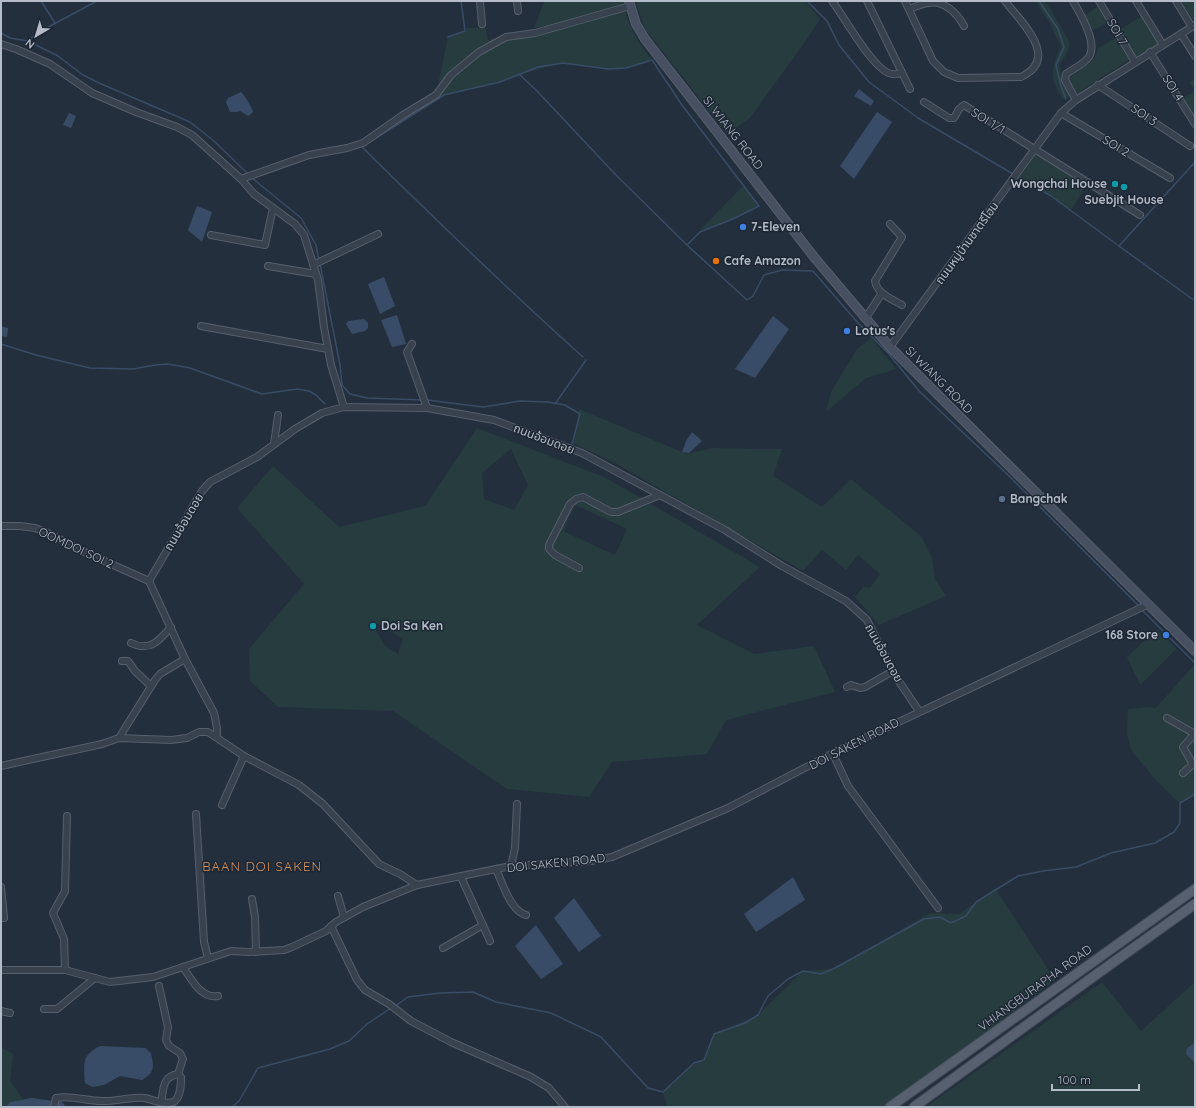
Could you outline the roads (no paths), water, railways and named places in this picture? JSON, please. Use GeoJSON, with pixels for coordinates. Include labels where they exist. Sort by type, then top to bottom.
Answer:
{"type":"FeatureCollection","features":[{"type":"Feature","properties":{"kind":"main road","name":"SI WIANG ROAD"},"geometry":{"type":"LineString","coordinates":[[629,4],[636,24],[645,39],[810,253],[865,319],[890,347],[1008,467],[1149,604],[1195,651]]}},
{"type":"Feature","properties":{"kind":"main road","name":"VHIANGBURAPHA ROAD"},"geometry":{"type":"LineString","coordinates":[[890,1107],[1195,889]]}},
{"type":"Feature","properties":{"kind":"main road","name":"VHIANGBURAPHA ROAD"},"geometry":{"type":"LineString","coordinates":[[914,1107],[1195,904]]}},
{"type":"Feature","properties":{"kind":"main road"},"geometry":{"type":"LineString","coordinates":[[955,1060],[963,1071]]}},
{"type":"Feature","properties":{"kind":"street"},"geometry":{"type":"LineString","coordinates":[[480,1],[482,24]]}},
{"type":"Feature","properties":{"kind":"street"},"geometry":{"type":"LineString","coordinates":[[517,1],[518,10]]}},
{"type":"Feature","properties":{"kind":"street"},"geometry":{"type":"LineString","coordinates":[[832,1],[841,12],[871,58],[883,70],[892,74],[902,73]]}},
{"type":"Feature","properties":{"kind":"street"},"geometry":{"type":"LineString","coordinates":[[867,1],[910,89]]}},
{"type":"Feature","properties":{"kind":"street"},"geometry":{"type":"LineString","coordinates":[[905,1],[933,61],[944,72],[958,78],[1021,77],[1030,73],[1036,66],[1038,58],[1037,45],[1029,31],[1005,1]]}},
{"type":"Feature","properties":{"kind":"street"},"geometry":{"type":"LineString","coordinates":[[1073,1],[1085,24],[1092,43],[1089,56],[1081,64],[1066,74],[1065,80],[1076,100]]}},
{"type":"Feature","properties":{"kind":"street","name":"SOI 7"},"geometry":{"type":"LineString","coordinates":[[1099,1],[1135,62]]}},
{"type":"Feature","properties":{"kind":"street"},"geometry":{"type":"LineString","coordinates":[[1136,1],[1163,45]]}},
{"type":"Feature","properties":{"kind":"street"},"geometry":{"type":"LineString","coordinates":[[1176,1],[1194,26]]}},
{"type":"Feature","properties":{"kind":"street"},"geometry":{"type":"LineString","coordinates":[[909,9],[928,3],[937,3],[947,7],[957,14],[964,26]]}},
{"type":"Feature","properties":{"kind":"street"},"geometry":{"type":"LineString","coordinates":[[241,179],[309,154],[346,148],[363,143],[403,115],[436,95],[451,75],[479,52],[506,37],[535,33],[629,4]]}},
{"type":"Feature","properties":{"kind":"street","name":"ถนนหมู่บ้านชาตรีโฮม"},"geometry":{"type":"LineString","coordinates":[[890,347],[1036,150],[1061,113],[1076,100],[1150,52],[1194,26]]}},
{"type":"Feature","properties":{"kind":"street"},"geometry":{"type":"LineString","coordinates":[[1181,34],[1195,56]]}},
{"type":"Feature","properties":{"kind":"street"},"geometry":{"type":"LineString","coordinates":[[1,44],[50,64],[92,93],[136,112],[178,127],[192,135],[241,179],[254,194],[295,224],[304,236],[316,274],[331,365],[344,407]]}},
{"type":"Feature","properties":{"kind":"street","name":"SOI 4"},"geometry":{"type":"LineString","coordinates":[[1150,52],[1195,124]]}},
{"type":"Feature","properties":{"kind":"street","name":"SOI 3"},"geometry":{"type":"LineString","coordinates":[[1098,86],[1190,146]]}},
{"type":"Feature","properties":{"kind":"street","name":"SOI 1/1"},"geometry":{"type":"LineString","coordinates":[[924,102],[949,118],[954,118],[959,109],[964,105],[1036,150]]}},
{"type":"Feature","properties":{"kind":"street","name":"SOI 2"},"geometry":{"type":"LineString","coordinates":[[1061,113],[1170,178]]}},
{"type":"Feature","properties":{"kind":"street"},"geometry":{"type":"LineString","coordinates":[[1036,150],[1140,215]]}},
{"type":"Feature","properties":{"kind":"street"},"geometry":{"type":"LineString","coordinates":[[211,235],[265,245],[274,208]]}},
{"type":"Feature","properties":{"kind":"street"},"geometry":{"type":"LineString","coordinates":[[890,224],[902,236],[875,281],[876,287],[882,293],[902,305]]}},
{"type":"Feature","properties":{"kind":"street"},"geometry":{"type":"LineString","coordinates":[[313,265],[378,234]]}},
{"type":"Feature","properties":{"kind":"street"},"geometry":{"type":"LineString","coordinates":[[268,266],[316,274]]}},
{"type":"Feature","properties":{"kind":"street"},"geometry":{"type":"LineString","coordinates":[[865,319],[882,293]]}},
{"type":"Feature","properties":{"kind":"street"},"geometry":{"type":"LineString","coordinates":[[201,326],[328,349]]}},
{"type":"Feature","properties":{"kind":"street"},"geometry":{"type":"LineString","coordinates":[[412,344],[407,352],[427,408]]}},
{"type":"Feature","properties":{"kind":"street","name":"ถนนอ้อมดอย"},"geometry":{"type":"LineString","coordinates":[[149,581],[202,491],[210,482],[257,457],[295,429],[322,412],[344,407],[427,408],[494,420],[582,454],[726,530],[782,566],[846,601],[867,620],[893,671],[920,711]]}},
{"type":"Feature","properties":{"kind":"street"},"geometry":{"type":"LineString","coordinates":[[274,444],[278,415]]}},
{"type":"Feature","properties":{"kind":"street"},"geometry":{"type":"LineString","coordinates":[[579,568],[555,555],[549,549],[549,545],[570,504],[576,499],[583,497],[611,512],[618,512],[660,495]]}},
{"type":"Feature","properties":{"kind":"street","name":"OOMDOI SOI 2"},"geometry":{"type":"LineString","coordinates":[[1,526],[27,527],[50,534],[82,551],[149,581]]}},
{"type":"Feature","properties":{"kind":"street"},"geometry":{"type":"LineString","coordinates":[[149,581],[185,659],[214,713],[217,737]]}},
{"type":"Feature","properties":{"kind":"street","name":"DOI SAKEN ROAD"},"geometry":{"type":"LineString","coordinates":[[1,970],[65,970],[110,982],[153,977],[231,951],[256,952],[284,950],[322,933],[344,917],[381,899],[417,885],[511,866],[584,861],[612,857],[728,808],[920,711],[1149,604]]}},
{"type":"Feature","properties":{"kind":"street"},"geometry":{"type":"LineString","coordinates":[[131,642],[141,646],[151,646],[171,627]]}},
{"type":"Feature","properties":{"kind":"street"},"geometry":{"type":"LineString","coordinates":[[119,738],[160,674],[185,659]]}},
{"type":"Feature","properties":{"kind":"street"},"geometry":{"type":"LineString","coordinates":[[122,661],[128,661],[151,686]]}},
{"type":"Feature","properties":{"kind":"street"},"geometry":{"type":"LineString","coordinates":[[847,686],[851,685],[860,688],[865,687],[893,671]]}},
{"type":"Feature","properties":{"kind":"street"},"geometry":{"type":"LineString","coordinates":[[1167,718],[1195,733],[1183,747],[1192,763],[1191,766],[1183,773]]}},
{"type":"Feature","properties":{"kind":"street"},"geometry":{"type":"LineString","coordinates":[[1,766],[102,744],[119,738],[171,740],[187,738],[199,732],[208,732],[232,749],[298,785],[323,804],[379,864],[400,874],[417,885]]}},
{"type":"Feature","properties":{"kind":"street"},"geometry":{"type":"LineString","coordinates":[[833,754],[848,786],[938,908]]}},
{"type":"Feature","properties":{"kind":"street"},"geometry":{"type":"LineString","coordinates":[[222,805],[244,756]]}},
{"type":"Feature","properties":{"kind":"street"},"geometry":{"type":"LineString","coordinates":[[511,866],[514,848],[517,804]]}},
{"type":"Feature","properties":{"kind":"street"},"geometry":{"type":"LineString","coordinates":[[196,814],[204,942],[208,958]]}},
{"type":"Feature","properties":{"kind":"street"},"geometry":{"type":"LineString","coordinates":[[65,970],[64,938],[53,914],[64,891],[67,816]]}},
{"type":"Feature","properties":{"kind":"street"},"geometry":{"type":"LineString","coordinates":[[496,869],[513,905],[517,910],[526,915]]}},
{"type":"Feature","properties":{"kind":"street"},"geometry":{"type":"LineString","coordinates":[[461,877],[490,941]]}},
{"type":"Feature","properties":{"kind":"street"},"geometry":{"type":"LineString","coordinates":[[1,887],[4,918],[1,918]]}},
{"type":"Feature","properties":{"kind":"street"},"geometry":{"type":"LineString","coordinates":[[338,896],[344,917]]}},
{"type":"Feature","properties":{"kind":"street"},"geometry":{"type":"LineString","coordinates":[[252,899],[255,917],[256,952]]}},
{"type":"Feature","properties":{"kind":"street"},"geometry":{"type":"LineString","coordinates":[[443,948],[483,925]]}},
{"type":"Feature","properties":{"kind":"street"},"geometry":{"type":"LineString","coordinates":[[331,926],[356,980],[365,990],[389,1004],[411,1021],[451,1042],[531,1077],[549,1088],[565,1107]]}},
{"type":"Feature","properties":{"kind":"street"},"geometry":{"type":"LineString","coordinates":[[183,967],[205,995],[211,997],[218,996]]}},
{"type":"Feature","properties":{"kind":"street"},"geometry":{"type":"LineString","coordinates":[[44,1009],[57,1009],[95,978]]}},
{"type":"Feature","properties":{"kind":"street"},"geometry":{"type":"LineString","coordinates":[[54,1107],[56,1098],[66,1096],[101,1101],[136,1097],[168,1103],[174,1102],[178,1097],[180,1088],[181,1077],[178,1074],[183,1059],[180,1053],[169,1046],[166,1040],[168,1027],[159,986]]}},
{"type":"Feature","properties":{"kind":"street"},"geometry":{"type":"LineString","coordinates":[[1,1011],[10,1013]]}},
{"type":"Feature","properties":{"kind":"street"},"geometry":{"type":"LineString","coordinates":[[161,1102],[166,1080],[170,1076],[178,1074]]}},
{"type":"Feature","properties":{"kind":"water"},"geometry":{"type":"Polygon","coordinates":[[[859,89],[874,101],[871,106],[854,96],[859,89]]]}},
{"type":"Feature","properties":{"kind":"water"},"geometry":{"type":"Polygon","coordinates":[[[241,92],[253,112],[248,116],[240,111],[230,112],[226,102],[228,98],[241,92]]]}},
{"type":"Feature","properties":{"kind":"water"},"geometry":{"type":"Polygon","coordinates":[[[877,112],[892,122],[854,179],[840,166],[877,112]]]}},
{"type":"Feature","properties":{"kind":"water"},"geometry":{"type":"Polygon","coordinates":[[[69,113],[76,116],[71,128],[63,125],[69,113]]]}},
{"type":"Feature","properties":{"kind":"water"},"geometry":{"type":"Polygon","coordinates":[[[197,206],[212,212],[202,242],[188,230],[197,206]]]}},
{"type":"Feature","properties":{"kind":"water"},"geometry":{"type":"Polygon","coordinates":[[[384,277],[395,306],[380,314],[368,284],[384,277]]]}},
{"type":"Feature","properties":{"kind":"water"},"geometry":{"type":"Polygon","coordinates":[[[397,315],[406,344],[392,347],[381,320],[397,315]]]}},
{"type":"Feature","properties":{"kind":"water"},"geometry":{"type":"Polygon","coordinates":[[[773,316],[789,329],[755,378],[735,369],[773,316]]]}},
{"type":"Feature","properties":{"kind":"water"},"geometry":{"type":"Polygon","coordinates":[[[364,319],[368,323],[368,328],[365,331],[352,334],[346,324],[348,321],[364,319]]]}},
{"type":"Feature","properties":{"kind":"water"},"geometry":{"type":"Polygon","coordinates":[[[1,326],[8,328],[7,337],[1,336],[1,326]]]}},
{"type":"Feature","properties":{"kind":"water"},"geometry":{"type":"Polygon","coordinates":[[[692,432],[702,441],[689,453],[682,452],[686,441],[692,432]]]}},
{"type":"Feature","properties":{"kind":"water"},"geometry":{"type":"Polygon","coordinates":[[[793,877],[805,900],[756,932],[744,914],[793,877]]]}},
{"type":"Feature","properties":{"kind":"water"},"geometry":{"type":"Polygon","coordinates":[[[574,898],[601,936],[579,952],[554,918],[574,898]]]}},
{"type":"Feature","properties":{"kind":"water"},"geometry":{"type":"Polygon","coordinates":[[[536,925],[563,964],[541,979],[515,946],[536,925]]]}},
{"type":"Feature","properties":{"kind":"water"},"geometry":{"type":"Polygon","coordinates":[[[1195,1043],[1194,1062],[1186,1054],[1187,1048],[1195,1043]]]}},
{"type":"Feature","properties":{"kind":"water"},"geometry":{"type":"Polygon","coordinates":[[[100,1046],[145,1048],[151,1053],[153,1066],[151,1072],[142,1080],[120,1076],[104,1085],[92,1087],[85,1083],[84,1065],[90,1053],[100,1046]]]}},
{"type":"Feature","properties":{"kind":"waterway"},"geometry":{"type":"LineString","coordinates":[[41,1],[55,23]]}},
{"type":"Feature","properties":{"kind":"waterway"},"geometry":{"type":"LineString","coordinates":[[97,1],[37,33],[28,41],[58,56],[83,75],[190,122],[214,141],[248,174]]}},
{"type":"Feature","properties":{"kind":"waterway"},"geometry":{"type":"LineString","coordinates":[[448,37],[465,31],[461,1]]}},
{"type":"Feature","properties":{"kind":"waterway"},"geometry":{"type":"LineString","coordinates":[[807,1],[827,21],[839,45],[869,82],[918,118],[1013,174]]}},
{"type":"Feature","properties":{"kind":"waterway"},"geometry":{"type":"LineString","coordinates":[[1039,1],[1058,29],[1064,47],[1056,65],[1066,99]]}},
{"type":"Feature","properties":{"kind":"waterway"},"geometry":{"type":"LineString","coordinates":[[1,33],[10,38],[28,41]]}},
{"type":"Feature","properties":{"kind":"waterway"},"geometry":{"type":"LineString","coordinates":[[368,143],[444,95],[500,82],[538,67],[563,63],[608,69],[626,68],[652,60],[682,105],[759,206],[735,218],[700,232],[687,245],[616,175],[537,91],[519,74]]}},
{"type":"Feature","properties":{"kind":"waterway"},"geometry":{"type":"LineString","coordinates":[[362,147],[471,253],[583,357]]}},
{"type":"Feature","properties":{"kind":"waterway"},"geometry":{"type":"LineString","coordinates":[[1195,162],[1119,246],[1195,301]]}},
{"type":"Feature","properties":{"kind":"waterway"},"geometry":{"type":"LineString","coordinates":[[1016,176],[1051,196],[1119,246]]}},
{"type":"Feature","properties":{"kind":"waterway"},"geometry":{"type":"LineString","coordinates":[[252,178],[301,218],[316,245],[319,261]]}},
{"type":"Feature","properties":{"kind":"waterway"},"geometry":{"type":"LineString","coordinates":[[687,245],[747,300],[753,296],[764,275],[782,270],[813,271],[858,323],[888,353],[920,392],[1008,475],[1139,606]]}},
{"type":"Feature","properties":{"kind":"waterway"},"geometry":{"type":"LineString","coordinates":[[320,264],[340,365],[342,385],[350,394],[367,398],[423,400]]}},
{"type":"Feature","properties":{"kind":"waterway"},"geometry":{"type":"LineString","coordinates":[[1,344],[36,355],[90,368],[133,369],[168,364],[190,368],[262,394],[297,389],[309,391],[316,395],[325,404]]}},
{"type":"Feature","properties":{"kind":"waterway"},"geometry":{"type":"LineString","coordinates":[[555,404],[586,360]]}},
{"type":"Feature","properties":{"kind":"waterway"},"geometry":{"type":"LineString","coordinates":[[427,400],[483,407],[520,401],[548,402],[565,405],[580,414],[572,444]]}},
{"type":"Feature","properties":{"kind":"waterway"},"geometry":{"type":"LineString","coordinates":[[1141,609],[1195,663]]}},
{"type":"Feature","properties":{"kind":"waterway"},"geometry":{"type":"LineString","coordinates":[[395,1006],[408,997],[440,993],[473,992],[496,1002],[551,1013],[601,1037],[648,1088],[663,1092],[694,1063],[704,1060],[714,1034],[745,1023],[758,1015],[768,996],[788,979],[803,971],[821,974],[833,969],[924,919],[940,917],[951,923],[966,916],[976,902],[1018,876],[1076,867],[1111,853],[1155,843],[1174,832],[1180,823],[1180,803],[1195,794]]}},
{"type":"Feature","properties":{"kind":"waterway"},"geometry":{"type":"LineString","coordinates":[[232,1107],[239,1101],[258,1068],[330,1049],[349,1041],[367,1024],[391,1008]]}},
{"type":"Feature","properties":{"kind":"waterway"},"geometry":{"type":"LineString","coordinates":[[12,1107],[32,1103],[60,1107]]}},
{"type":"Feature","properties":{"kind":"place","name":"Wongchai House"},"geometry":{"type":"Point","coordinates":[1115,184]}},
{"type":"Feature","properties":{"kind":"place","name":"Suebjit House"},"geometry":{"type":"Point","coordinates":[1124,187]}},
{"type":"Feature","properties":{"kind":"place","name":"7-Eleven"},"geometry":{"type":"Point","coordinates":[743,227]}},
{"type":"Feature","properties":{"kind":"place","name":"Cafe Amazon"},"geometry":{"type":"Point","coordinates":[716,261]}},
{"type":"Feature","properties":{"kind":"place","name":"Lotus's"},"geometry":{"type":"Point","coordinates":[847,331]}},
{"type":"Feature","properties":{"kind":"place","name":"Bangchak"},"geometry":{"type":"Point","coordinates":[1002,499]}},
{"type":"Feature","properties":{"kind":"place","name":"Doi Sa Ken"},"geometry":{"type":"Point","coordinates":[373,626]}},
{"type":"Feature","properties":{"kind":"place","name":"168 Store"},"geometry":{"type":"Point","coordinates":[1166,635]}},
{"type":"Feature","properties":{"kind":"district","name":"BAAN DOI SAKEN"},"geometry":{"type":"Point","coordinates":[262,866]}}]}
